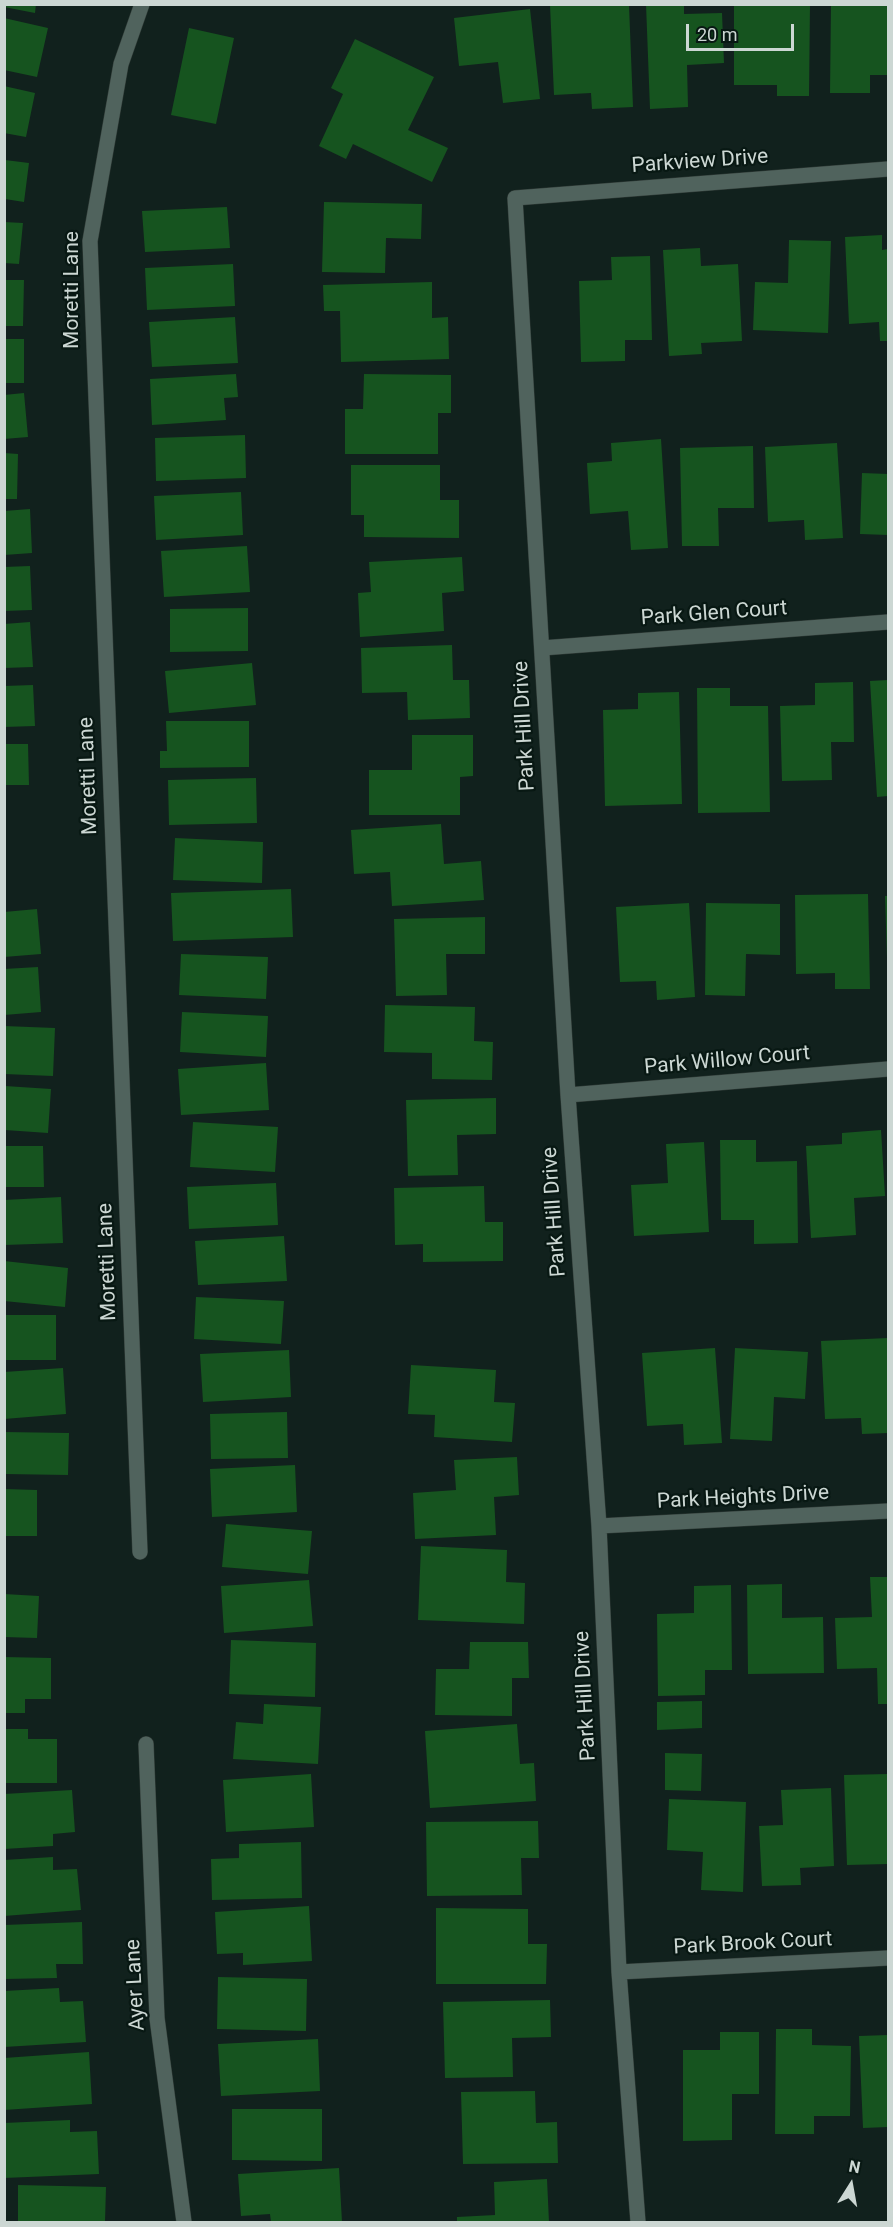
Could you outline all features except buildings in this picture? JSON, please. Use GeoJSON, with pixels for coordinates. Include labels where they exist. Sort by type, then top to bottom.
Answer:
{"type":"FeatureCollection","features":[{"type":"Feature","properties":{"kind":"street","name":"Moretti Lane"},"geometry":{"type":"LineString","coordinates":[[140,1552],[90,241],[121,64],[142,4]]}},
{"type":"Feature","properties":{"kind":"street","name":"Parkview Drive"},"geometry":{"type":"LineString","coordinates":[[514,198],[888,169]]}},
{"type":"Feature","properties":{"kind":"street","name":"Park Hill Drive"},"geometry":{"type":"LineString","coordinates":[[514,198],[568,1095],[599,1526],[619,1972],[638,2223]]}},
{"type":"Feature","properties":{"kind":"street","name":"Park Glen Court"},"geometry":{"type":"LineString","coordinates":[[542,648],[888,622]]}},
{"type":"Feature","properties":{"kind":"street","name":"Park Willow Court"},"geometry":{"type":"LineString","coordinates":[[568,1095],[888,1069]]}},
{"type":"Feature","properties":{"kind":"street","name":"Park Heights Drive"},"geometry":{"type":"LineString","coordinates":[[599,1526],[888,1511]]}},
{"type":"Feature","properties":{"kind":"street","name":"Ayer Lane"},"geometry":{"type":"LineString","coordinates":[[146,1744],[157,2018],[184,2223]]}},
{"type":"Feature","properties":{"kind":"street","name":"Park Brook Court"},"geometry":{"type":"LineString","coordinates":[[619,1972],[888,1958]]}}]}
